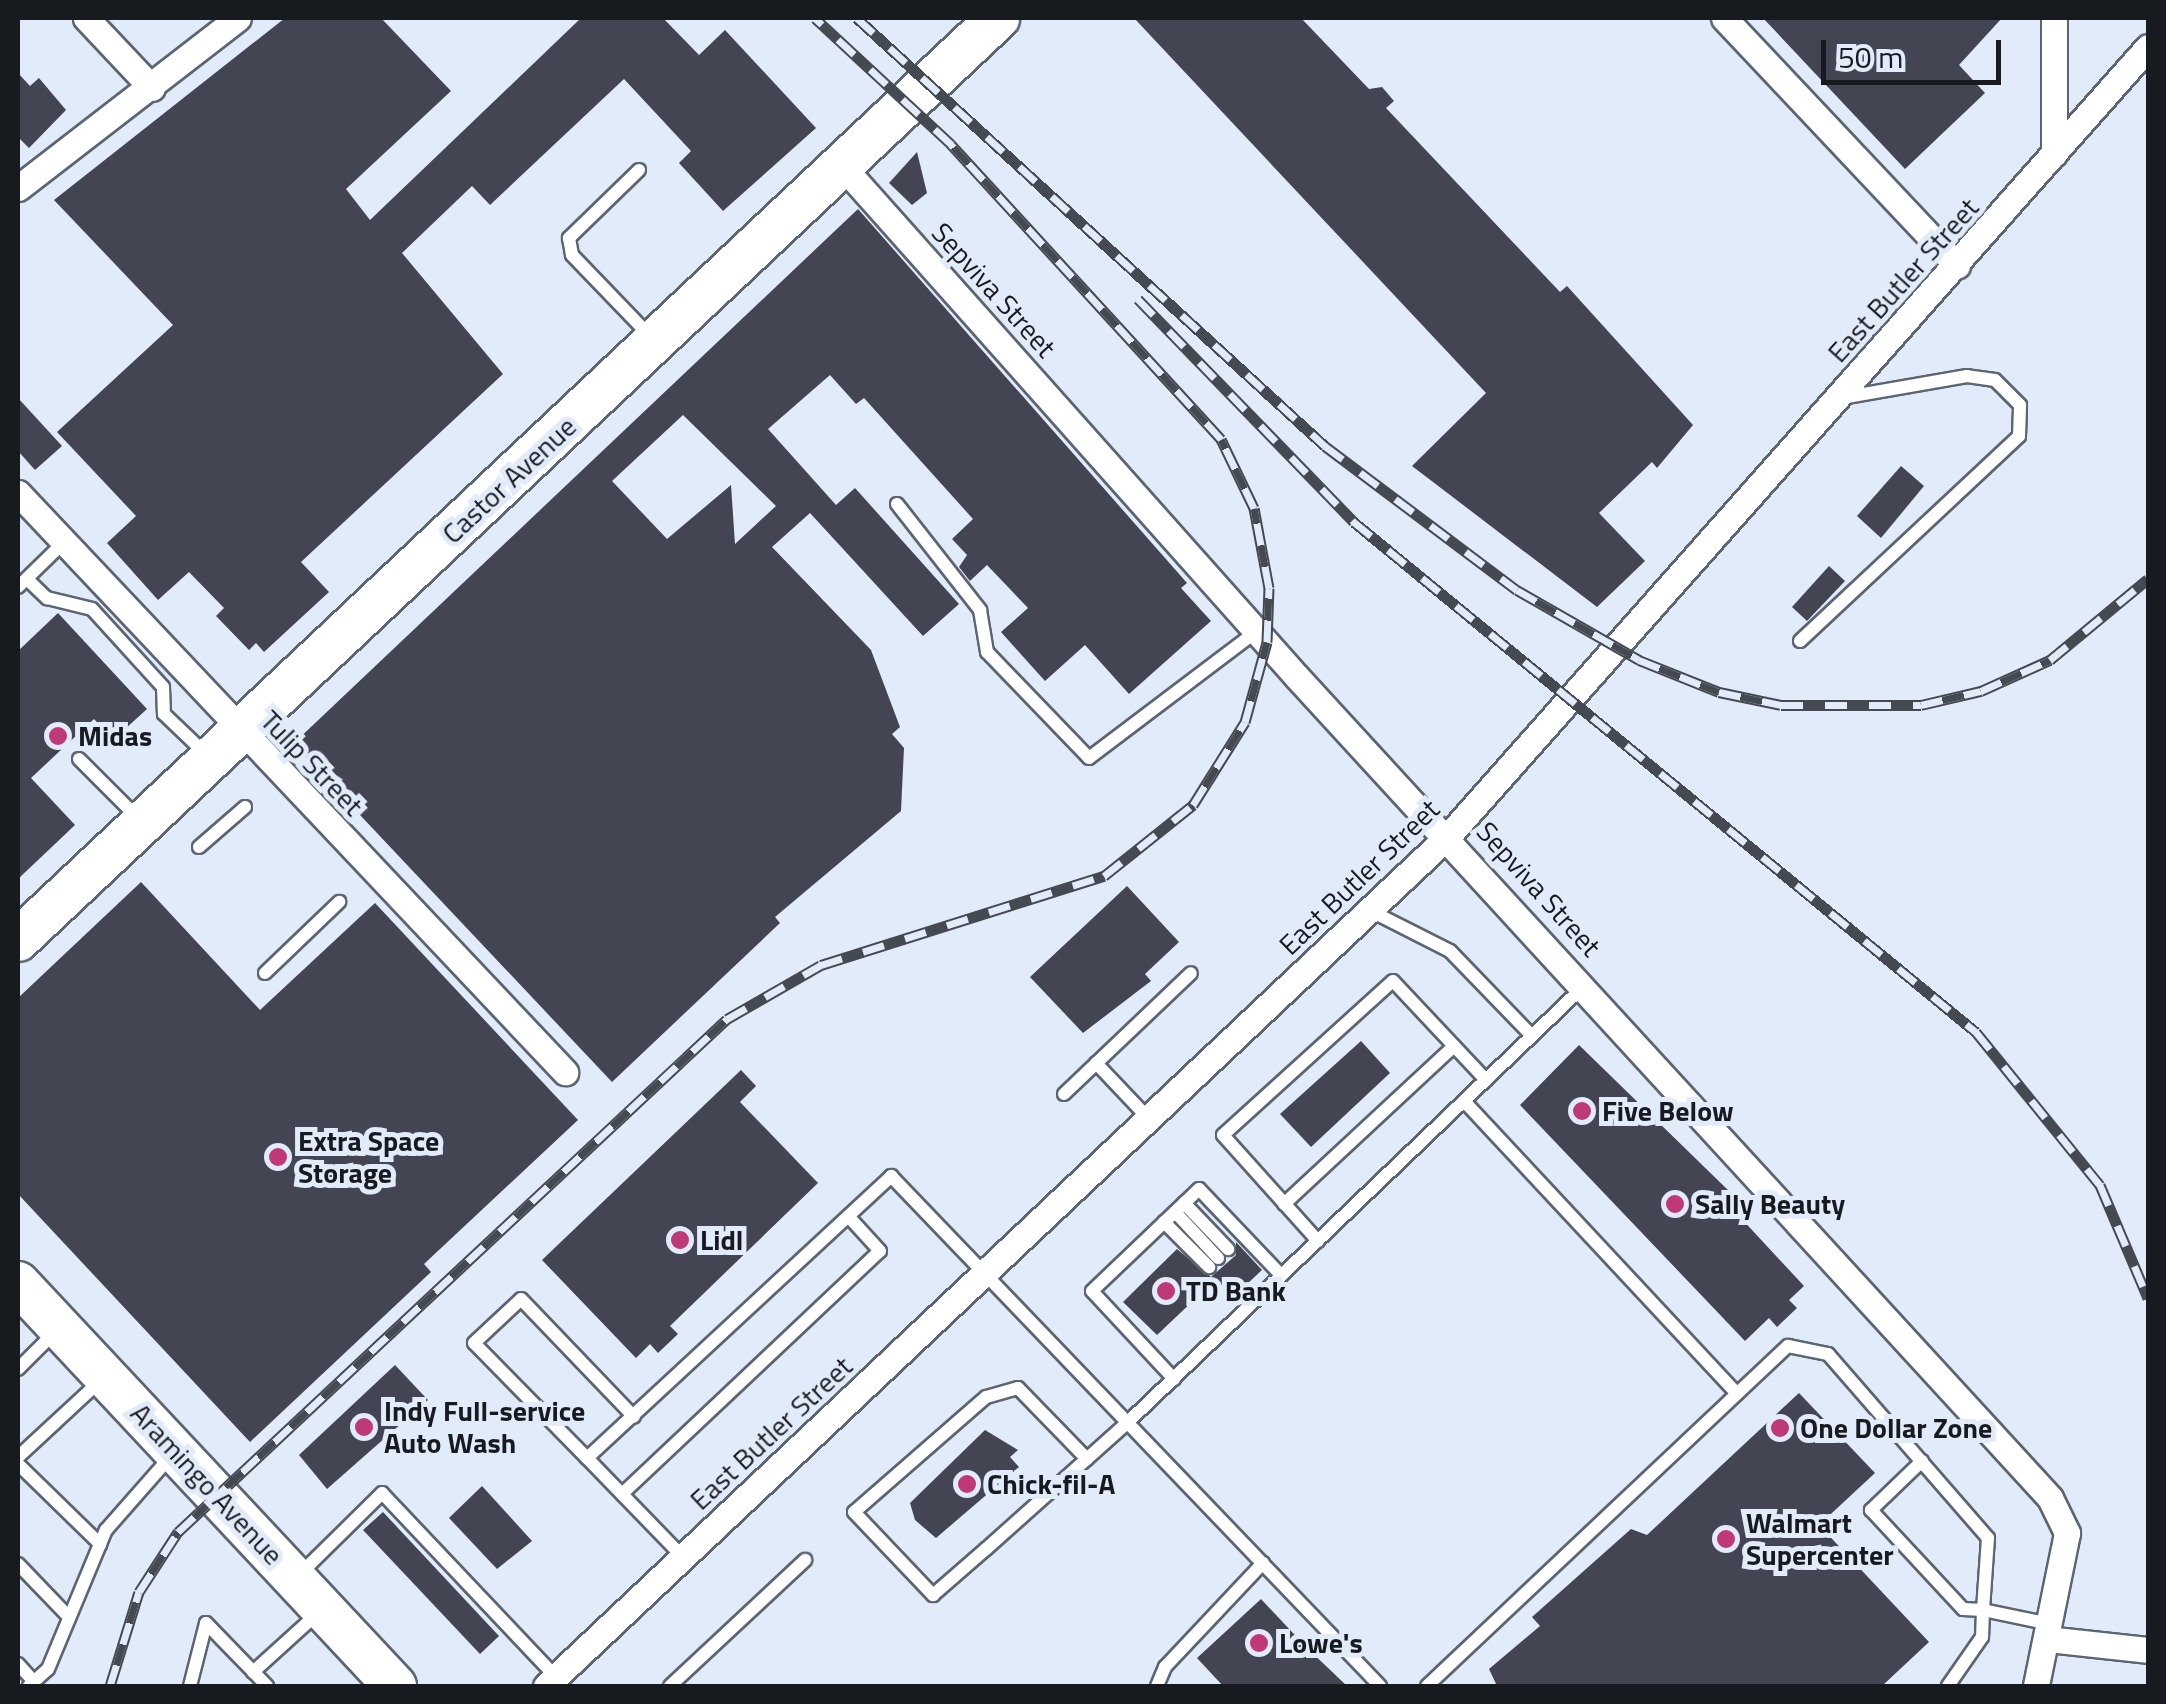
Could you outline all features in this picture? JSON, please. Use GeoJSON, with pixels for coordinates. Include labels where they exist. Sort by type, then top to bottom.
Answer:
{"type":"FeatureCollection","features":[{"type":"Feature","properties":{"kind":"main road","name":"Castor Avenue"},"geometry":{"type":"LineString","coordinates":[[18,940],[844,168],[998,18]]}},
{"type":"Feature","properties":{"kind":"main road","name":"Aramingo Avenue"},"geometry":{"type":"LineString","coordinates":[[18,1283],[396,1686]]}},
{"type":"Feature","properties":{"kind":"street"},"geometry":{"type":"LineString","coordinates":[[86,18],[152,88]]}},
{"type":"Feature","properties":{"kind":"street"},"geometry":{"type":"LineString","coordinates":[[20,182],[152,88],[238,18]]}},
{"type":"Feature","properties":{"kind":"street"},"geometry":{"type":"LineString","coordinates":[[1724,18],[1956,265]]}},
{"type":"Feature","properties":{"kind":"street"},"geometry":{"type":"LineString","coordinates":[[2054,18],[2054,154]]}},
{"type":"Feature","properties":{"kind":"street","name":"East Butler Street"},"geometry":{"type":"LineString","coordinates":[[550,1682],[1449,835],[2148,47]]}},
{"type":"Feature","properties":{"kind":"street","name":"Sepviva Street"},"geometry":{"type":"LineString","coordinates":[[844,168],[1258,631],[1449,835],[2050,1498],[2067,1532],[2036,1686]]}},
{"type":"Feature","properties":{"kind":"street","name":"Tulip Street"},"geometry":{"type":"LineString","coordinates":[[18,494],[63,543],[225,745],[565,1072]]}},
{"type":"Feature","properties":{"kind":"street"},"geometry":{"type":"LineString","coordinates":[[2049,1632],[2148,1650]]}},
{"type":"Feature","properties":{"kind":"lane"},"geometry":{"type":"LineString","coordinates":[[638,170],[570,238],[572,255],[656,343]]}},
{"type":"Feature","properties":{"kind":"lane"},"geometry":{"type":"LineString","coordinates":[[1800,641],[2019,436],[2020,405],[1995,380],[1967,376],[1837,399]]}},
{"type":"Feature","properties":{"kind":"lane"},"geometry":{"type":"LineString","coordinates":[[897,504],[980,610],[987,652],[1089,758],[1258,631]]}},
{"type":"Feature","properties":{"kind":"lane"},"geometry":{"type":"LineString","coordinates":[[63,543],[22,583],[47,598],[92,609],[164,687],[164,714],[225,745]]}},
{"type":"Feature","properties":{"kind":"lane"},"geometry":{"type":"LineString","coordinates":[[79,759],[142,823]]}},
{"type":"Feature","properties":{"kind":"lane"},"geometry":{"type":"LineString","coordinates":[[199,846],[245,807]]}},
{"type":"Feature","properties":{"kind":"lane"},"geometry":{"type":"LineString","coordinates":[[265,974],[339,902]]}},
{"type":"Feature","properties":{"kind":"lane"},"geometry":{"type":"LineString","coordinates":[[1370,910],[1450,952],[1532,1036]]}},
{"type":"Feature","properties":{"kind":"lane"},"geometry":{"type":"LineString","coordinates":[[1064,1094],[1191,973]]}},
{"type":"Feature","properties":{"kind":"lane"},"geometry":{"type":"LineString","coordinates":[[1318,1241],[1223,1135],[1393,982],[1486,1080]]}},
{"type":"Feature","properties":{"kind":"lane"},"geometry":{"type":"LineString","coordinates":[[1087,1459],[1018,1388],[986,1397],[854,1512],[933,1595],[1087,1459],[1174,1379],[1585,985]]}},
{"type":"Feature","properties":{"kind":"lane"},"geometry":{"type":"LineString","coordinates":[[1284,1204],[1454,1046]]}},
{"type":"Feature","properties":{"kind":"lane"},"geometry":{"type":"LineString","coordinates":[[1096,1063],[1148,1118]]}},
{"type":"Feature","properties":{"kind":"lane"},"geometry":{"type":"LineString","coordinates":[[1464,1101],[1737,1394]]}},
{"type":"Feature","properties":{"kind":"lane"},"geometry":{"type":"LineString","coordinates":[[587,1458],[891,1176],[1380,1686]]}},
{"type":"Feature","properties":{"kind":"lane"},"geometry":{"type":"LineString","coordinates":[[1174,1379],[1092,1291],[1199,1189],[1280,1274]]}},
{"type":"Feature","properties":{"kind":"lane"},"geometry":{"type":"LineString","coordinates":[[1175,1212],[1218,1258],[1175,1212]]}},
{"type":"Feature","properties":{"kind":"lane"},"geometry":{"type":"LineString","coordinates":[[622,1494],[880,1251],[849,1217]]}},
{"type":"Feature","properties":{"kind":"lane"},"geometry":{"type":"LineString","coordinates":[[1257,1299],[1244,1287],[1257,1299]]}},
{"type":"Feature","properties":{"kind":"lane"},"geometry":{"type":"LineString","coordinates":[[634,1417],[521,1299],[474,1342],[683,1557]]}},
{"type":"Feature","properties":{"kind":"lane"},"geometry":{"type":"LineString","coordinates":[[18,1369],[59,1328]]}},
{"type":"Feature","properties":{"kind":"lane"},"geometry":{"type":"LineString","coordinates":[[1427,1686],[1788,1346],[1828,1354],[1988,1538],[1982,1637],[1948,1686]]}},
{"type":"Feature","properties":{"kind":"lane"},"geometry":{"type":"LineString","coordinates":[[100,1544],[18,1461],[105,1376]]}},
{"type":"Feature","properties":{"kind":"lane"},"geometry":{"type":"LineString","coordinates":[[48,1686],[48,1669],[100,1544],[176,1451]]}},
{"type":"Feature","properties":{"kind":"lane"},"geometry":{"type":"LineString","coordinates":[[1922,1461],[1871,1510],[1963,1608],[1983,1610],[2049,1632]]}},
{"type":"Feature","properties":{"kind":"lane"},"geometry":{"type":"LineString","coordinates":[[253,1672],[382,1492],[550,1682]]}},
{"type":"Feature","properties":{"kind":"lane"},"geometry":{"type":"LineString","coordinates":[[670,1686],[805,1560]]}},
{"type":"Feature","properties":{"kind":"lane"},"geometry":{"type":"LineString","coordinates":[[1156,1686],[1165,1667],[1263,1563]]}},
{"type":"Feature","properties":{"kind":"lane"},"geometry":{"type":"LineString","coordinates":[[18,1564],[69,1617]]}},
{"type":"Feature","properties":{"kind":"lane"},"geometry":{"type":"LineString","coordinates":[[190,1686],[206,1624],[266,1686]]}},
{"type":"Feature","properties":{"kind":"lane"},"geometry":{"type":"LineString","coordinates":[[18,1664],[31,1684],[48,1669]]}},
{"type":"Feature","properties":{"kind":"building"},"geometry":{"type":"Polygon","coordinates":[[[285,18],[381,18],[451,91],[346,189],[370,220],[581,18],[663,18],[699,55],[725,30],[816,128],[723,211],[679,163],[691,151],[624,79],[490,205],[472,186],[402,253],[503,374],[301,562],[329,592],[264,652],[256,643],[249,650],[216,616],[224,608],[189,572],[158,600],[107,543],[136,516],[57,432],[173,325],[54,200],[285,18]]]}},
{"type":"Feature","properties":{"kind":"building"},"geometry":{"type":"Polygon","coordinates":[[[1134,18],[1301,18],[1369,89],[1382,87],[1394,101],[1386,108],[1560,292],[1567,286],[1693,425],[1657,468],[1652,462],[1599,513],[1645,561],[1597,607],[1412,466],[1486,393],[1134,18]]]}},
{"type":"Feature","properties":{"kind":"building"},"geometry":{"type":"Polygon","coordinates":[[[1763,18],[2002,18],[1959,65],[1985,93],[1905,169],[1763,18]]]}},
{"type":"Feature","properties":{"kind":"building"},"geometry":{"type":"Polygon","coordinates":[[[18,73],[30,86],[39,78],[66,110],[29,148],[18,137],[18,73]]]}},
{"type":"Feature","properties":{"kind":"building"},"geometry":{"type":"Polygon","coordinates":[[[917,152],[927,193],[912,205],[889,183],[917,152]]]}},
{"type":"Feature","properties":{"kind":"building"},"geometry":{"type":"Polygon","coordinates":[[[858,209],[1187,583],[1181,588],[1211,621],[1129,694],[1085,645],[1045,681],[1001,632],[1028,608],[987,565],[970,581],[959,567],[967,555],[952,539],[973,519],[864,398],[856,404],[830,375],[768,429],[836,505],[855,488],[959,604],[923,636],[810,513],[772,547],[871,650],[900,727],[892,734],[904,748],[901,811],[775,917],[780,923],[612,1082],[293,744],[858,209]],[[683,415],[612,481],[667,539],[731,485],[735,544],[776,506],[683,415]]]}},
{"type":"Feature","properties":{"kind":"building"},"geometry":{"type":"Polygon","coordinates":[[[18,398],[62,446],[35,470],[18,451],[18,398]]]}},
{"type":"Feature","properties":{"kind":"building"},"geometry":{"type":"Polygon","coordinates":[[[1901,466],[1924,486],[1881,538],[1857,516],[1901,466]]]}},
{"type":"Feature","properties":{"kind":"building"},"geometry":{"type":"Polygon","coordinates":[[[1829,566],[1845,581],[1807,621],[1792,607],[1829,566]]]}},
{"type":"Feature","properties":{"kind":"building"},"geometry":{"type":"Polygon","coordinates":[[[58,613],[147,709],[113,740],[94,719],[31,778],[75,825],[18,879],[18,651],[58,613]]]}},
{"type":"Feature","properties":{"kind":"building","name":"Extra Space Storage"},"geometry":{"type":"Polygon","coordinates":[[[141,882],[260,1010],[375,903],[578,1120],[424,1264],[431,1272],[250,1442],[18,1194],[18,998],[141,882]]]}},
{"type":"Feature","properties":{"kind":"building"},"geometry":{"type":"Polygon","coordinates":[[[1127,886],[1179,942],[1145,974],[1151,981],[1083,1033],[1030,977],[1127,886]]]}},
{"type":"Feature","properties":{"kind":"building"},"geometry":{"type":"Polygon","coordinates":[[[1361,1041],[1390,1073],[1311,1147],[1280,1114],[1361,1041]]]}},
{"type":"Feature","properties":{"kind":"building"},"geometry":{"type":"Polygon","coordinates":[[[1579,1045],[1747,1210],[1740,1217],[1804,1286],[1789,1300],[1797,1308],[1777,1327],[1769,1318],[1745,1341],[1520,1105],[1579,1045]]]}},
{"type":"Feature","properties":{"kind":"building"},"geometry":{"type":"Polygon","coordinates":[[[741,1070],[756,1086],[740,1102],[818,1183],[670,1326],[678,1334],[658,1353],[650,1344],[636,1358],[542,1260],[741,1070]]]}},
{"type":"Feature","properties":{"kind":"building","name":"TD Bank"},"geometry":{"type":"Polygon","coordinates":[[[1236,1242],[1262,1270],[1231,1299],[1214,1281],[1157,1335],[1123,1302],[1177,1249],[1211,1277],[1236,1255],[1236,1242]]]}},
{"type":"Feature","properties":{"kind":"building","name":"Indy Full-service Auto Wash"},"geometry":{"type":"Polygon","coordinates":[[[395,1365],[428,1400],[327,1489],[299,1455],[395,1365]]]}},
{"type":"Feature","properties":{"kind":"building","name":"Walmart Supercenter"},"geometry":{"type":"Polygon","coordinates":[[[1799,1393],[1875,1473],[1819,1525],[1929,1642],[1882,1686],[1497,1686],[1489,1669],[1540,1626],[1532,1617],[1631,1529],[1647,1535],[1799,1393]]]}},
{"type":"Feature","properties":{"kind":"building","name":"Chick-fil-A"},"geometry":{"type":"Polygon","coordinates":[[[985,1430],[1018,1450],[1010,1457],[1019,1467],[936,1538],[915,1520],[910,1503],[985,1430]]]}},
{"type":"Feature","properties":{"kind":"building"},"geometry":{"type":"Polygon","coordinates":[[[482,1486],[532,1541],[497,1569],[449,1518],[482,1486]]]}},
{"type":"Feature","properties":{"kind":"building"},"geometry":{"type":"Polygon","coordinates":[[[383,1512],[499,1636],[480,1654],[363,1530],[383,1512]]]}},
{"type":"Feature","properties":{"kind":"building","name":"Lowe's"},"geometry":{"type":"Polygon","coordinates":[[[1261,1599],[1347,1686],[1223,1686],[1197,1658],[1261,1599]]]}},
{"type":"Feature","properties":{"kind":"railway"},"geometry":{"type":"LineString","coordinates":[[110,1686],[139,1592],[178,1532],[727,1019],[821,965],[1104,876],[1193,805],[1245,722],[1267,642],[1269,588],[1254,508],[1221,439],[951,144],[815,18]]}},
{"type":"Feature","properties":{"kind":"railway"},"geometry":{"type":"LineString","coordinates":[[857,18],[1325,446],[1517,590],[1639,660],[1719,692],[1781,705],[1921,705],[1981,691],[2050,660],[2148,579]]}},
{"type":"Feature","properties":{"kind":"railway"},"geometry":{"type":"LineString","coordinates":[[1138,299],[1354,522],[1976,1032],[2100,1185],[2148,1298]]}},
{"type":"Feature","properties":{"kind":"place","name":"Midas"},"geometry":{"type":"Point","coordinates":[58,736]}},
{"type":"Feature","properties":{"kind":"place","name":"Five Below"},"geometry":{"type":"Point","coordinates":[1582,1111]}},
{"type":"Feature","properties":{"kind":"place","name":"Extra Space Storage"},"geometry":{"type":"Point","coordinates":[278,1157]}},
{"type":"Feature","properties":{"kind":"place","name":"Sally Beauty"},"geometry":{"type":"Point","coordinates":[1675,1204]}},
{"type":"Feature","properties":{"kind":"place","name":"Lidl"},"geometry":{"type":"Point","coordinates":[680,1240]}},
{"type":"Feature","properties":{"kind":"place","name":"TD Bank"},"geometry":{"type":"Point","coordinates":[1166,1291]}},
{"type":"Feature","properties":{"kind":"place","name":"Indy Full-service Auto Wash"},"geometry":{"type":"Point","coordinates":[364,1427]}},
{"type":"Feature","properties":{"kind":"place","name":"One Dollar Zone"},"geometry":{"type":"Point","coordinates":[1780,1428]}},
{"type":"Feature","properties":{"kind":"place","name":"Chick-fil-A"},"geometry":{"type":"Point","coordinates":[967,1484]}},
{"type":"Feature","properties":{"kind":"place","name":"Walmart Supercenter"},"geometry":{"type":"Point","coordinates":[1726,1539]}},
{"type":"Feature","properties":{"kind":"place","name":"Lowe's"},"geometry":{"type":"Point","coordinates":[1259,1643]}}]}
